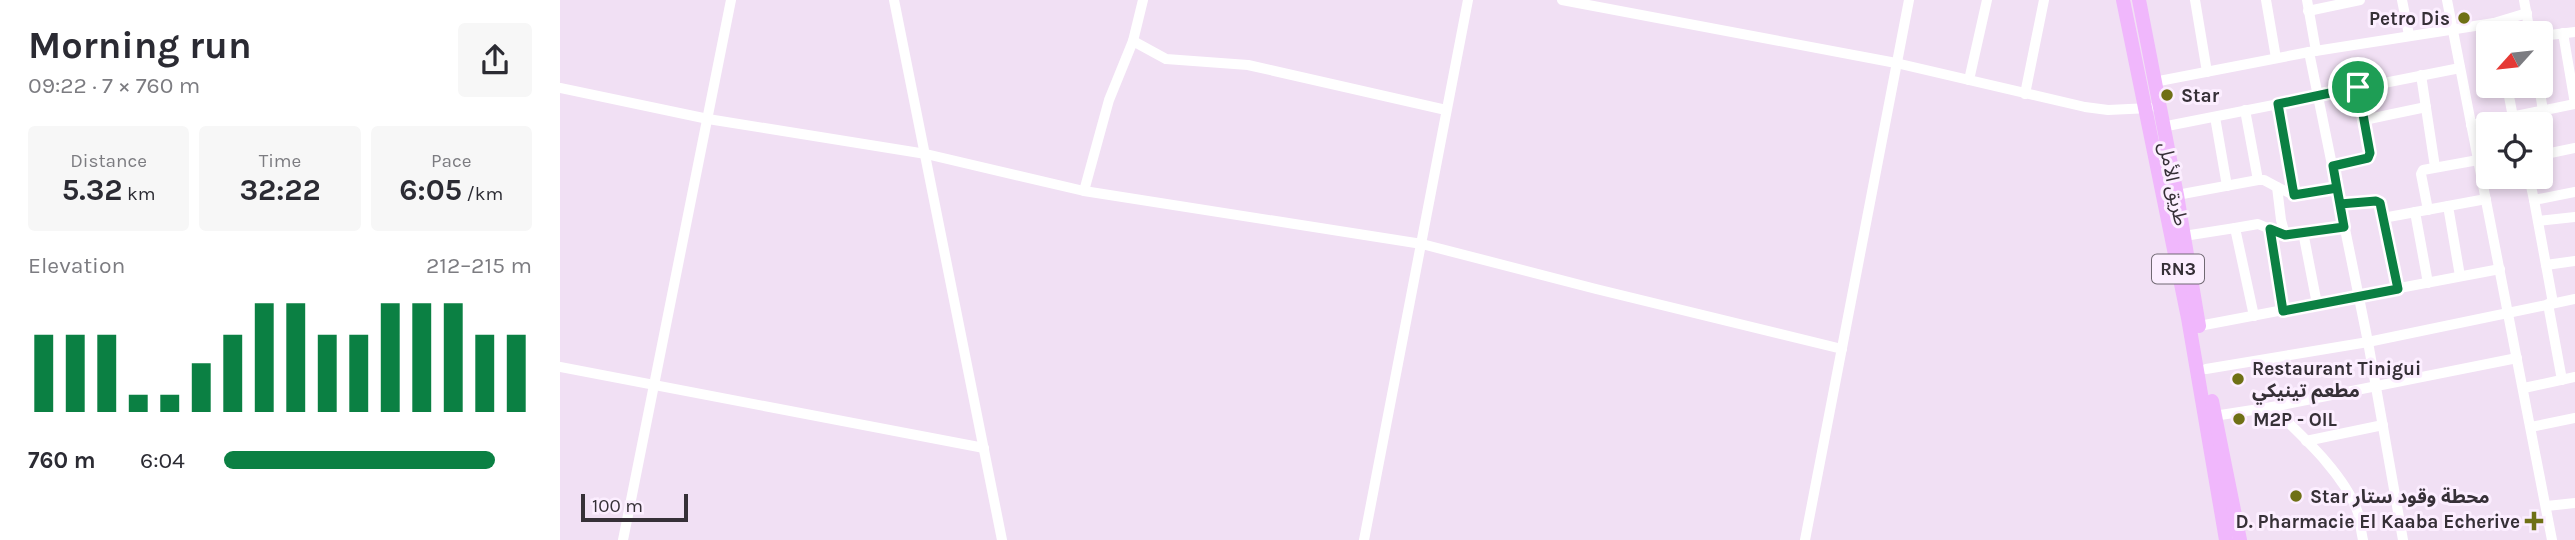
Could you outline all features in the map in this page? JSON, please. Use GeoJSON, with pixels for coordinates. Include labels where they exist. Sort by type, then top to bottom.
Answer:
{"type":"FeatureCollection","features":[{"type":"Feature","properties":{"kind":"highway","name":"RN3"},"geometry":{"type":"LineString","coordinates":[[2123,0],[2152,108],[2226,540]]}},
{"type":"Feature","properties":{"kind":"highway","name":"طريق الأمل"},"geometry":{"type":"LineString","coordinates":[[2139,0],[2154,82],[2152,108],[2162,127],[2177,195],[2214,416],[2240,540]]}},
{"type":"Feature","properties":{"kind":"street"},"geometry":{"type":"LineString","coordinates":[[623,540],[731,0]]}},
{"type":"Feature","properties":{"kind":"street"},"geometry":{"type":"LineString","coordinates":[[894,0],[1002,540]]}},
{"type":"Feature","properties":{"kind":"street"},"geometry":{"type":"LineString","coordinates":[[1084,191],[1109,100],[1133,41],[1143,0]]}},
{"type":"Feature","properties":{"kind":"street"},"geometry":{"type":"LineString","coordinates":[[1364,540],[1468,0]]}},
{"type":"Feature","properties":{"kind":"street"},"geometry":{"type":"LineString","coordinates":[[1562,0],[1896,63],[2025,94],[2108,110],[2152,108]]}},
{"type":"Feature","properties":{"kind":"street"},"geometry":{"type":"LineString","coordinates":[[1805,540],[1909,0]]}},
{"type":"Feature","properties":{"kind":"street"},"geometry":{"type":"LineString","coordinates":[[1969,80],[1987,0]]}},
{"type":"Feature","properties":{"kind":"street"},"geometry":{"type":"LineString","coordinates":[[2025,94],[2044,0]]}},
{"type":"Feature","properties":{"kind":"street"},"geometry":{"type":"LineString","coordinates":[[2195,0],[2207,72]]}},
{"type":"Feature","properties":{"kind":"street"},"geometry":{"type":"LineString","coordinates":[[2266,0],[2276,58]]}},
{"type":"Feature","properties":{"kind":"street"},"geometry":{"type":"LineString","coordinates":[[2360,0],[2308,5],[2319,95],[2368,342],[2403,540]]}},
{"type":"Feature","properties":{"kind":"street"},"geometry":{"type":"LineString","coordinates":[[2402,0],[2409,35]]}},
{"type":"Feature","properties":{"kind":"street"},"geometry":{"type":"LineString","coordinates":[[2447,0],[2476,143]]}},
{"type":"Feature","properties":{"kind":"street"},"geometry":{"type":"LineString","coordinates":[[2524,0],[2528,21]]}},
{"type":"Feature","properties":{"kind":"street"},"geometry":{"type":"LineString","coordinates":[[2510,21],[2527,13]]}},
{"type":"Feature","properties":{"kind":"street"},"geometry":{"type":"LineString","coordinates":[[2154,82],[2312,51],[2452,28],[2476,28]]}},
{"type":"Feature","properties":{"kind":"street"},"geometry":{"type":"LineString","coordinates":[[2553,34],[2575,32]]}},
{"type":"Feature","properties":{"kind":"street"},"geometry":{"type":"LineString","coordinates":[[2538,112],[2575,104],[2563,33]]}},
{"type":"Feature","properties":{"kind":"street"},"geometry":{"type":"LineString","coordinates":[[1133,41],[1166,58],[1248,65],[1446,110]]}},
{"type":"Feature","properties":{"kind":"street"},"geometry":{"type":"LineString","coordinates":[[2162,127],[2460,68]]}},
{"type":"Feature","properties":{"kind":"street"},"geometry":{"type":"LineString","coordinates":[[2421,75],[2435,167]]}},
{"type":"Feature","properties":{"kind":"street"},"geometry":{"type":"LineString","coordinates":[[2333,166],[2370,156],[2358,87]]}},
{"type":"Feature","properties":{"kind":"street"},"geometry":{"type":"LineString","coordinates":[[560,88],[708,119],[926,154],[1084,191],[1422,244],[1842,349]]}},
{"type":"Feature","properties":{"kind":"street"},"geometry":{"type":"LineString","coordinates":[[2541,98],[2543,111]]}},
{"type":"Feature","properties":{"kind":"street"},"geometry":{"type":"LineString","coordinates":[[2278,104],[2294,195]]}},
{"type":"Feature","properties":{"kind":"street"},"geometry":{"type":"LineString","coordinates":[[2364,120],[2426,107]]}},
{"type":"Feature","properties":{"kind":"street"},"geometry":{"type":"LineString","coordinates":[[2245,110],[2258,180]]}},
{"type":"Feature","properties":{"kind":"street"},"geometry":{"type":"LineString","coordinates":[[2215,117],[2227,186]]}},
{"type":"Feature","properties":{"kind":"street"},"geometry":{"type":"LineString","coordinates":[[2471,125],[2476,124]]}},
{"type":"Feature","properties":{"kind":"street"},"geometry":{"type":"LineString","coordinates":[[2553,153],[2575,148]]}},
{"type":"Feature","properties":{"kind":"street"},"geometry":{"type":"LineString","coordinates":[[2428,210],[2421,171],[2435,167],[2476,164]]}},
{"type":"Feature","properties":{"kind":"street"},"geometry":{"type":"LineString","coordinates":[[2177,195],[2258,180],[2264,180],[2294,195],[2337,188]]}},
{"type":"Feature","properties":{"kind":"street"},"geometry":{"type":"LineString","coordinates":[[2277,187],[2285,235]]}},
{"type":"Feature","properties":{"kind":"street"},"geometry":{"type":"LineString","coordinates":[[2485,189],[2552,540]]}},
{"type":"Feature","properties":{"kind":"street"},"geometry":{"type":"LineString","coordinates":[[2532,189],[2546,265],[2562,380]]}},
{"type":"Feature","properties":{"kind":"street"},"geometry":{"type":"LineString","coordinates":[[2534,201],[2575,192]]}},
{"type":"Feature","properties":{"kind":"street"},"geometry":{"type":"LineString","coordinates":[[2384,218],[2486,199]]}},
{"type":"Feature","properties":{"kind":"street"},"geometry":{"type":"LineString","coordinates":[[2340,204],[2379,201],[2398,289]]}},
{"type":"Feature","properties":{"kind":"street"},"geometry":{"type":"LineString","coordinates":[[2448,206],[2460,276]]}},
{"type":"Feature","properties":{"kind":"street"},"geometry":{"type":"LineString","coordinates":[[2415,212],[2428,283]]}},
{"type":"Feature","properties":{"kind":"street"},"geometry":{"type":"LineString","coordinates":[[2538,222],[2575,217]]}},
{"type":"Feature","properties":{"kind":"street"},"geometry":{"type":"LineString","coordinates":[[2184,236],[2258,224],[2285,235],[2344,227]]}},
{"type":"Feature","properties":{"kind":"street"},"geometry":{"type":"LineString","coordinates":[[2235,228],[2254,316]]}},
{"type":"Feature","properties":{"kind":"street"},"geometry":{"type":"LineString","coordinates":[[2270,229],[2283,311]]}},
{"type":"Feature","properties":{"kind":"street"},"geometry":{"type":"LineString","coordinates":[[2303,232],[2317,304]]}},
{"type":"Feature","properties":{"kind":"street"},"geometry":{"type":"LineString","coordinates":[[2546,265],[2575,261]]}},
{"type":"Feature","properties":{"kind":"street"},"geometry":{"type":"LineString","coordinates":[[2199,326],[2500,269]]}},
{"type":"Feature","properties":{"kind":"street"},"geometry":{"type":"LineString","coordinates":[[2206,369],[2368,342],[2575,299]]}},
{"type":"Feature","properties":{"kind":"street"},"geometry":{"type":"LineString","coordinates":[[2214,416],[2517,358]]}},
{"type":"Feature","properties":{"kind":"street"},"geometry":{"type":"LineString","coordinates":[[560,367],[984,448]]}},
{"type":"Feature","properties":{"kind":"street"},"geometry":{"type":"LineString","coordinates":[[2524,388],[2575,377]]}},
{"type":"Feature","properties":{"kind":"street"},"geometry":{"type":"LineString","coordinates":[[2272,407],[2335,475],[2357,512],[2363,540]]}},
{"type":"Feature","properties":{"kind":"street"},"geometry":{"type":"LineString","coordinates":[[2532,426],[2575,419]]}},
{"type":"Feature","properties":{"kind":"street"},"geometry":{"type":"LineString","coordinates":[[2306,441],[2383,425]]}},
{"type":"Feature","properties":{"kind":"street"},"geometry":{"type":"LineString","coordinates":[[2547,506],[2575,503]]}},
{"type":"Feature","properties":{"kind":"place","name":"Petro Dis"},"geometry":{"type":"Point","coordinates":[2464,18]}},
{"type":"Feature","properties":{"kind":"place","name":"Star"},"geometry":{"type":"Point","coordinates":[2167,95]}},
{"type":"Feature","properties":{"kind":"place","name":"Restaurant Tinigui مطعم تينيكي"},"geometry":{"type":"Point","coordinates":[2238,379]}},
{"type":"Feature","properties":{"kind":"place","name":"M2P - OIL"},"geometry":{"type":"Point","coordinates":[2239,419]}},
{"type":"Feature","properties":{"kind":"place","name":"Star محطة وقود ستار"},"geometry":{"type":"Point","coordinates":[2296,496]}},
{"type":"Feature","properties":{"kind":"place","name":"D. Pharmacie El Kaaba Echerive"},"geometry":{"type":"Point","coordinates":[2534,521]}},
{"type":"Feature","properties":{"kind":"route"},"geometry":{"type":"LineString","coordinates":[[2358,87],[2278,104],[2294,195],[2337,188],[2340,204],[2379,201],[2398,289],[2283,311],[2270,229],[2285,235],[2344,227],[2340,204],[2333,166],[2370,156],[2358,87]]}}]}
